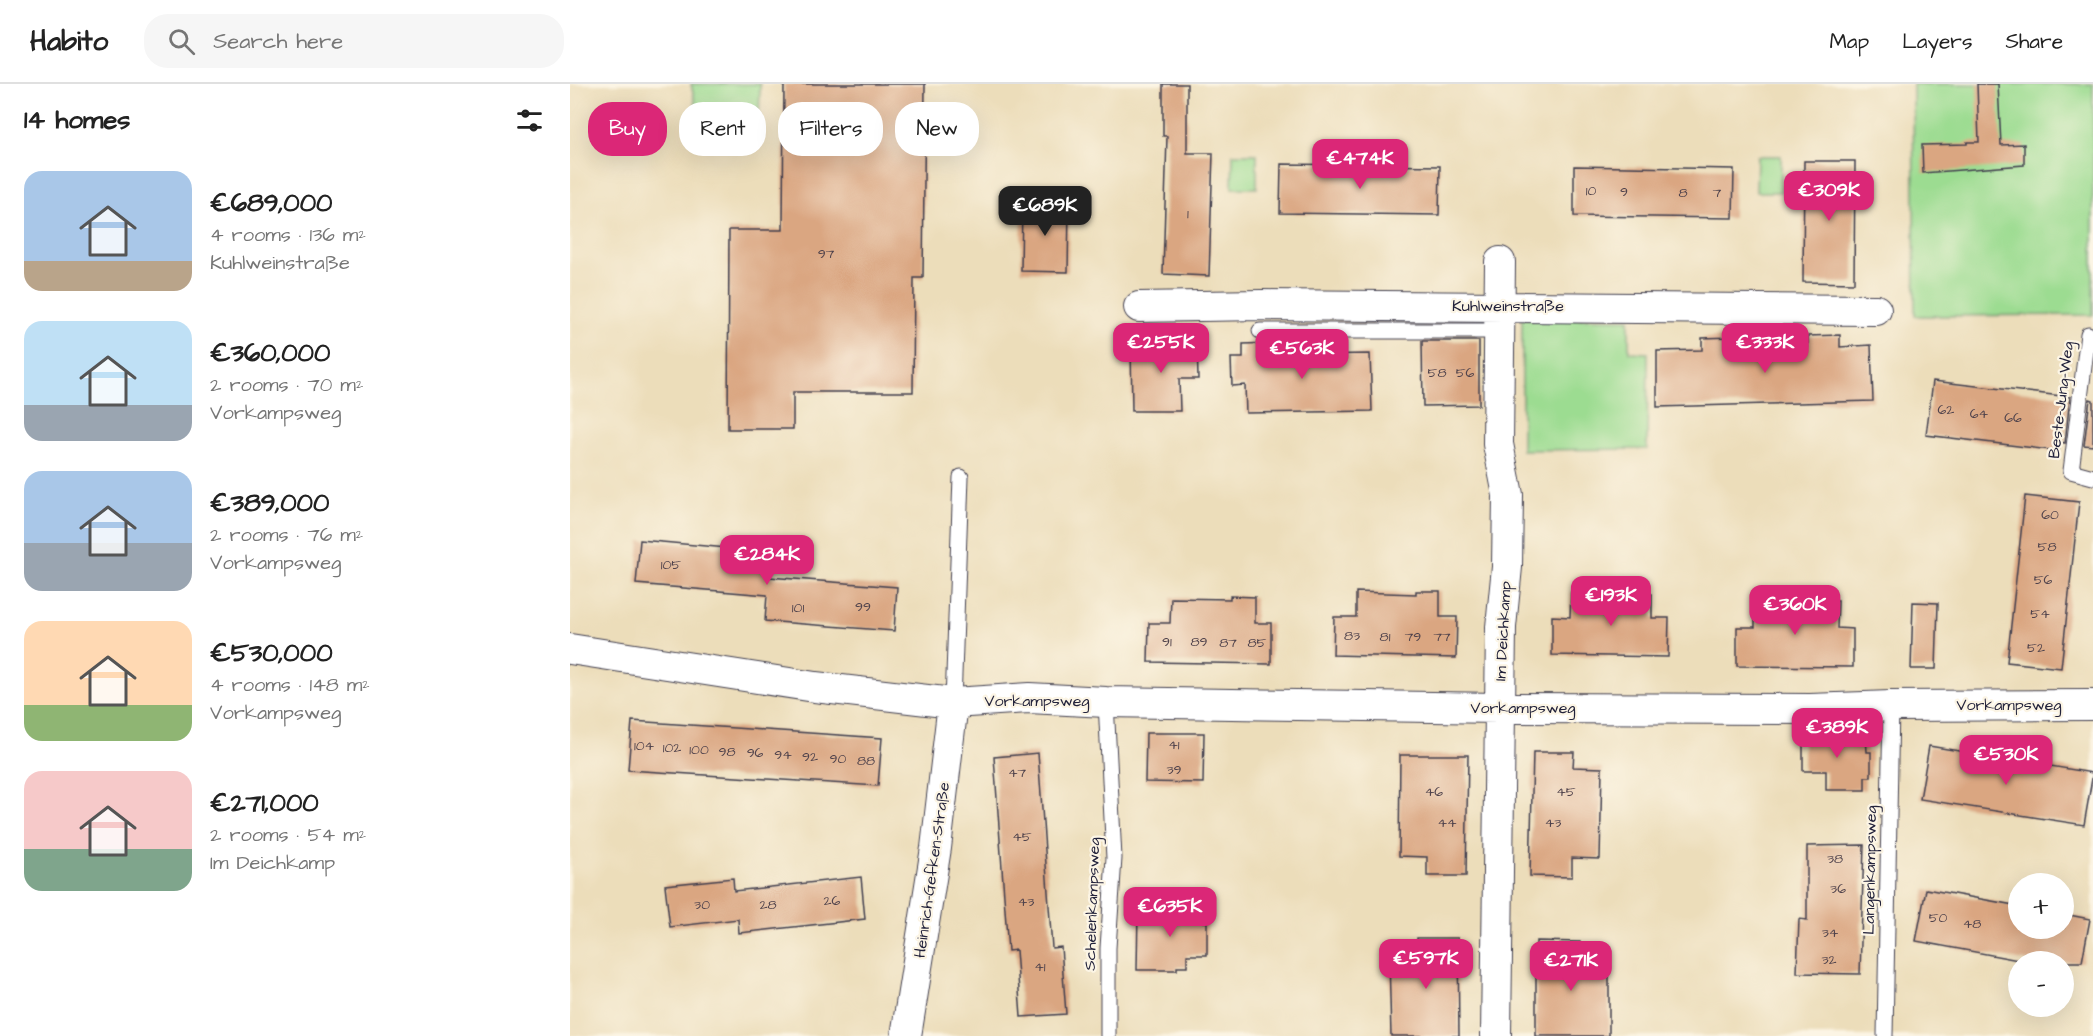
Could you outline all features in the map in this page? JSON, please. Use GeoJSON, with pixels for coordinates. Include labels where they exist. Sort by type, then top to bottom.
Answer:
{"type":"FeatureCollection","features":[{"type":"Feature","properties":{"kind":"street","name":"Im Deichkamp"},"geometry":{"type":"LineString","coordinates":[[1496,1036],[1501,627],[1507,567],[1508,495],[1498,444],[1500,262]]}},
{"type":"Feature","properties":{"kind":"street","name":"Kuhlweinstraße"},"geometry":{"type":"LineString","coordinates":[[1139,307],[1261,305],[1500,319],[1876,310]]}},
{"type":"Feature","properties":{"kind":"street","name":"Vorkampsweg"},"geometry":{"type":"LineString","coordinates":[[570,649],[815,687],[953,703],[1029,698],[1106,702],[1500,708],[1810,709],[1891,706],[2093,705]]}},
{"type":"Feature","properties":{"kind":"street","name":"Heinrich-Gefken-Straße"},"geometry":{"type":"LineString","coordinates":[[906,1036],[936,848],[953,703]]}},
{"type":"Feature","properties":{"kind":"lane"},"geometry":{"type":"LineString","coordinates":[[1260,331],[1500,319]]}},
{"type":"Feature","properties":{"kind":"lane","name":"Beste-Jung-Weg"},"geometry":{"type":"LineString","coordinates":[[2088,334],[2071,471],[2093,477]]}},
{"type":"Feature","properties":{"kind":"lane"},"geometry":{"type":"LineString","coordinates":[[953,703],[961,477]]}},
{"type":"Feature","properties":{"kind":"lane","name":"Schelenkampsweg"},"geometry":{"type":"LineString","coordinates":[[1106,702],[1114,858],[1108,948],[1108,1036]]}},
{"type":"Feature","properties":{"kind":"lane","name":"Langenkampsweg"},"geometry":{"type":"LineString","coordinates":[[1885,1036],[1891,706]]}},
{"type":"Feature","properties":{"kind":"green space"},"geometry":{"type":"Polygon","coordinates":[[[691,84],[760,84],[760,102],[695,102],[691,84]]]}},
{"type":"Feature","properties":{"kind":"green space"},"geometry":{"type":"Polygon","coordinates":[[[1913,84],[2093,84],[2093,315],[1915,316],[1913,84]]]}},
{"type":"Feature","properties":{"kind":"green space"},"geometry":{"type":"Polygon","coordinates":[[[1233,154],[1257,154],[1257,188],[1232,188],[1233,154]]]}},
{"type":"Feature","properties":{"kind":"green space"},"geometry":{"type":"Polygon","coordinates":[[[1757,156],[1781,156],[1781,192],[1756,192],[1757,156]]]}},
{"type":"Feature","properties":{"kind":"green space"},"geometry":{"type":"Polygon","coordinates":[[[1522,318],[1629,319],[1629,352],[1648,353],[1647,449],[1522,450],[1522,318]]]}},
{"type":"Feature","properties":{"kind":"building"},"geometry":{"type":"Polygon","coordinates":[[[784,84],[925,84],[925,102],[895,102],[895,156],[924,156],[923,278],[914,278],[913,392],[793,392],[793,429],[728,429],[729,230],[783,230],[784,156],[883,156],[883,102],[784,102],[784,84]]]}},
{"type":"Feature","properties":{"kind":"building"},"geometry":{"type":"Polygon","coordinates":[[[1163,84],[1187,84],[1187,153],[1213,153],[1209,276],[1163,274],[1167,136],[1163,136],[1163,84]]]}},
{"type":"Feature","properties":{"kind":"building"},"geometry":{"type":"Polygon","coordinates":[[[1977,84],[1998,84],[2001,145],[2024,144],[2024,165],[1923,173],[1922,145],[1979,142],[1977,84]]]}},
{"type":"Feature","properties":{"kind":"building"},"geometry":{"type":"Polygon","coordinates":[[[1804,161],[1855,161],[1854,283],[1803,282],[1804,161]]]}},
{"type":"Feature","properties":{"kind":"building"},"geometry":{"type":"Polygon","coordinates":[[[1281,164],[1440,166],[1439,215],[1280,213],[1281,164]]]}},
{"type":"Feature","properties":{"kind":"building"},"geometry":{"type":"Polygon","coordinates":[[[1574,166],[1734,169],[1733,218],[1574,216],[1574,166]]]}},
{"type":"Feature","properties":{"kind":"building"},"geometry":{"type":"Polygon","coordinates":[[[1022,203],[1069,204],[1068,272],[1021,271],[1022,203]]]}},
{"type":"Feature","properties":{"kind":"building"},"geometry":{"type":"Polygon","coordinates":[[[1840,335],[1840,347],[1871,345],[1873,401],[1657,407],[1657,351],[1702,350],[1702,338],[1733,337],[1734,349],[1808,348],[1808,336],[1840,335]]]}},
{"type":"Feature","properties":{"kind":"building"},"geometry":{"type":"Polygon","coordinates":[[[1197,341],[1198,379],[1179,379],[1180,411],[1132,411],[1131,342],[1197,341]]]}},
{"type":"Feature","properties":{"kind":"building"},"geometry":{"type":"Polygon","coordinates":[[[1422,341],[1479,341],[1479,405],[1423,406],[1422,341]]]}},
{"type":"Feature","properties":{"kind":"building"},"geometry":{"type":"Polygon","coordinates":[[[1303,342],[1304,355],[1370,354],[1372,411],[1246,413],[1245,385],[1232,386],[1231,358],[1243,358],[1243,344],[1303,342]]]}},
{"type":"Feature","properties":{"kind":"building"},"geometry":{"type":"Polygon","coordinates":[[[1933,381],[2070,397],[2065,443],[2060,442],[2059,451],[1926,435],[1933,381]]]}},
{"type":"Feature","properties":{"kind":"building"},"geometry":{"type":"Polygon","coordinates":[[[2090,399],[2093,400],[2093,446],[2084,445],[2090,399]]]}},
{"type":"Feature","properties":{"kind":"building"},"geometry":{"type":"Polygon","coordinates":[[[2025,496],[2079,502],[2061,668],[2007,662],[2025,496]]]}},
{"type":"Feature","properties":{"kind":"building"},"geometry":{"type":"Polygon","coordinates":[[[640,540],[771,552],[769,577],[897,587],[894,631],[765,621],[767,595],[636,584],[640,540]]]}},
{"type":"Feature","properties":{"kind":"building"},"geometry":{"type":"Polygon","coordinates":[[[1416,591],[1440,591],[1440,617],[1457,617],[1456,658],[1333,655],[1334,617],[1356,617],[1356,592],[1416,594],[1416,591]]]}},
{"type":"Feature","properties":{"kind":"building"},"geometry":{"type":"Polygon","coordinates":[[[1571,592],[1652,594],[1652,618],[1669,618],[1668,657],[1552,655],[1552,616],[1570,617],[1571,592]]]}},
{"type":"Feature","properties":{"kind":"building"},"geometry":{"type":"Polygon","coordinates":[[[1230,596],[1255,597],[1255,623],[1271,623],[1271,664],[1148,662],[1149,623],[1170,623],[1171,598],[1230,599],[1230,596]]]}},
{"type":"Feature","properties":{"kind":"building"},"geometry":{"type":"Polygon","coordinates":[[[1755,600],[1838,601],[1837,628],[1853,629],[1853,667],[1737,666],[1737,627],[1755,627],[1755,600]]]}},
{"type":"Feature","properties":{"kind":"building"},"geometry":{"type":"Polygon","coordinates":[[[1913,602],[1938,603],[1936,669],[1911,669],[1913,602]]]}},
{"type":"Feature","properties":{"kind":"building"},"geometry":{"type":"Polygon","coordinates":[[[632,721],[882,738],[878,786],[628,770],[632,721]]]}},
{"type":"Feature","properties":{"kind":"building"},"geometry":{"type":"Polygon","coordinates":[[[1803,729],[1829,729],[1829,737],[1866,737],[1867,752],[1871,752],[1871,777],[1865,777],[1865,790],[1826,790],[1826,771],[1803,771],[1803,729]]]}},
{"type":"Feature","properties":{"kind":"building"},"geometry":{"type":"Polygon","coordinates":[[[1146,733],[1204,733],[1203,783],[1145,782],[1146,733]]]}},
{"type":"Feature","properties":{"kind":"building"},"geometry":{"type":"Polygon","coordinates":[[[1929,746],[2093,773],[2084,825],[1920,799],[1929,746]]]}},
{"type":"Feature","properties":{"kind":"building"},"geometry":{"type":"Polygon","coordinates":[[[1533,752],[1574,752],[1573,767],[1602,768],[1600,859],[1572,858],[1572,877],[1530,876],[1533,752]]]}},
{"type":"Feature","properties":{"kind":"building"},"geometry":{"type":"Polygon","coordinates":[[[1038,753],[1052,948],[1061,947],[1066,1014],[1021,1017],[1016,950],[1008,951],[994,757],[1038,753]]]}},
{"type":"Feature","properties":{"kind":"building"},"geometry":{"type":"Polygon","coordinates":[[[1400,755],[1468,755],[1466,876],[1427,876],[1427,857],[1399,856],[1400,755]]]}},
{"type":"Feature","properties":{"kind":"building"},"geometry":{"type":"Polygon","coordinates":[[[1864,845],[1860,974],[1797,973],[1799,919],[1807,920],[1807,846],[1864,845]]]}},
{"type":"Feature","properties":{"kind":"building"},"geometry":{"type":"Polygon","coordinates":[[[861,877],[865,919],[739,933],[738,919],[670,927],[665,885],[733,878],[734,891],[861,877]]]}},
{"type":"Feature","properties":{"kind":"building"},"geometry":{"type":"Polygon","coordinates":[[[1926,889],[2008,904],[2008,939],[2074,939],[2074,916],[2090,919],[2082,962],[2074,962],[2074,951],[2008,951],[2008,958],[1916,941],[1926,889]]]}},
{"type":"Feature","properties":{"kind":"building"},"geometry":{"type":"Polygon","coordinates":[[[1138,910],[1203,910],[1203,922],[1207,922],[1207,955],[1187,955],[1187,967],[1177,967],[1177,970],[1137,970],[1138,910]]]}},
{"type":"Feature","properties":{"kind":"building"},"geometry":{"type":"Polygon","coordinates":[[[1417,938],[1458,938],[1459,1036],[1391,1036],[1389,958],[1417,958],[1417,938]]]}},
{"type":"Feature","properties":{"kind":"building"},"geometry":{"type":"Polygon","coordinates":[[[1536,941],[1580,942],[1580,957],[1609,958],[1609,1036],[1536,1036],[1536,941]]]}}]}
